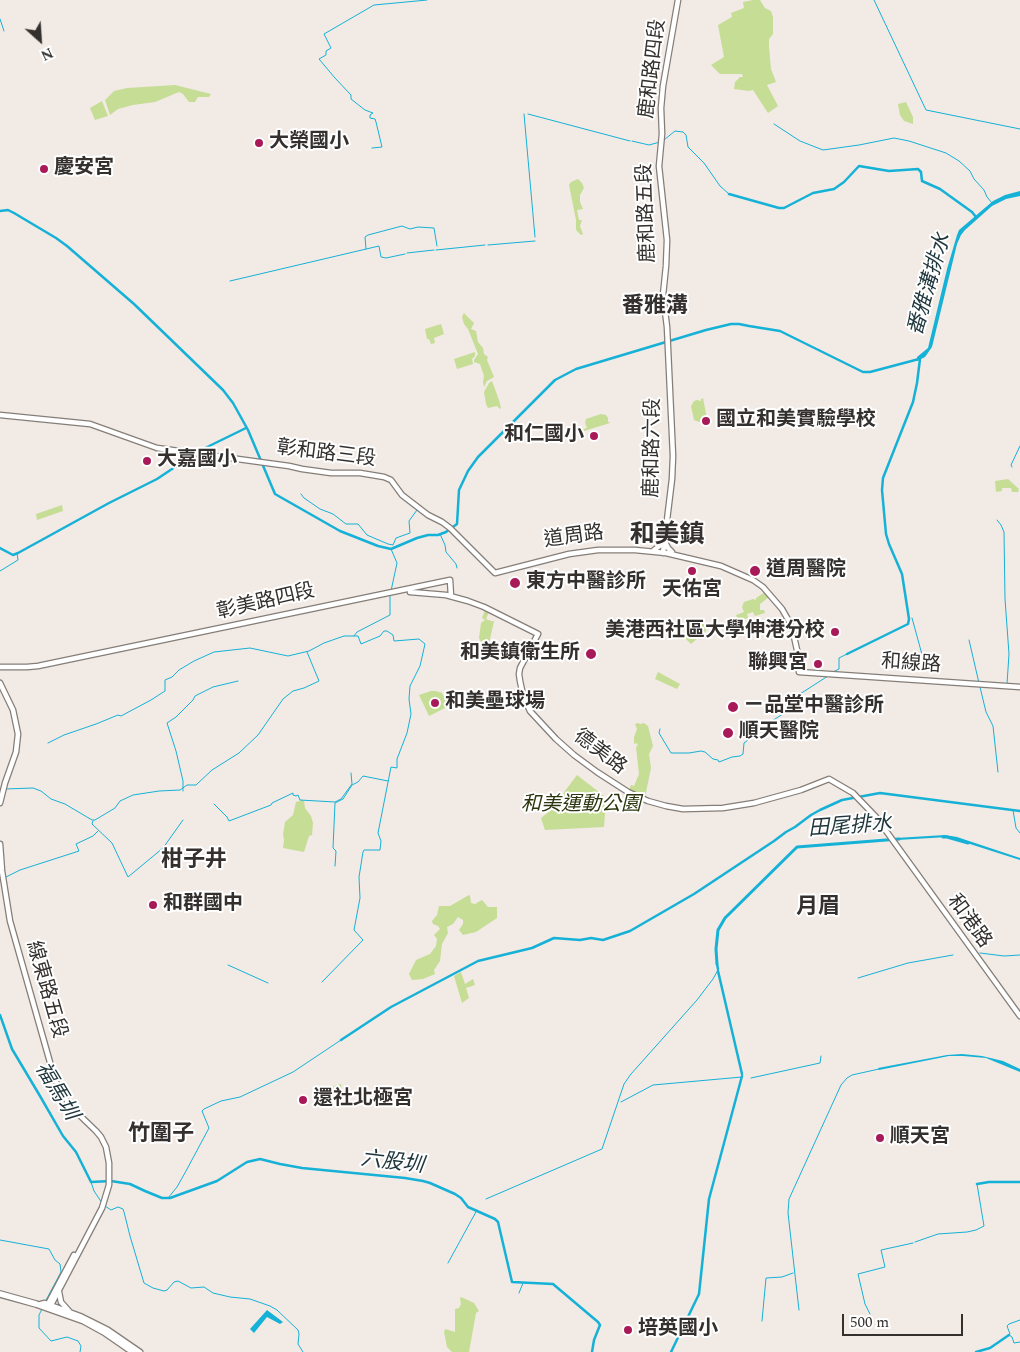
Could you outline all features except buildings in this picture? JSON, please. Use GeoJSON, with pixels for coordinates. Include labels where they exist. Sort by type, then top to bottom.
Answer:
{"type":"FeatureCollection","features":[{"type":"Feature","properties":{"kind":"highway"},"geometry":{"type":"LineString","coordinates":[[0,1296],[83,1324],[129,1352]]}},
{"type":"Feature","properties":{"kind":"highway"},"geometry":{"type":"LineString","coordinates":[[0,1296],[36,1304],[84,1321],[135,1352]]}},
{"type":"Feature","properties":{"kind":"main road","name":"鹿和路四段"},"geometry":{"type":"LineString","coordinates":[[661,142],[662,93],[678,0]]}},
{"type":"Feature","properties":{"kind":"main road","name":"鹿和路五段"},"geometry":{"type":"LineString","coordinates":[[661,142],[659,166],[667,240],[663,295],[668,342]]}},
{"type":"Feature","properties":{"kind":"main road","name":"鹿和路六段"},"geometry":{"type":"LineString","coordinates":[[664,552],[673,466],[668,342]]}},
{"type":"Feature","properties":{"kind":"main road","name":"彰和路三段"},"geometry":{"type":"LineString","coordinates":[[0,415],[82,422],[157,448],[331,473],[360,473],[384,477],[391,480],[402,495],[428,515],[442,522],[494,571]]}},
{"type":"Feature","properties":{"kind":"main road"},"geometry":{"type":"LineString","coordinates":[[662,559],[655,551],[664,542],[672,552]]}},
{"type":"Feature","properties":{"kind":"main road","name":"道周路"},"geometry":{"type":"LineString","coordinates":[[494,571],[588,551],[635,550],[672,552],[724,564],[747,574],[763,584],[778,600],[792,621],[800,650],[801,672]]}},
{"type":"Feature","properties":{"kind":"main road","name":"道周路"},"geometry":{"type":"LineString","coordinates":[[664,552],[721,566],[763,587],[782,609],[790,623],[801,672]]}},
{"type":"Feature","properties":{"kind":"main road"},"geometry":{"type":"LineString","coordinates":[[450,581],[451,596],[407,591],[450,581]]}},
{"type":"Feature","properties":{"kind":"main road","name":"彰美路四段"},"geometry":{"type":"LineString","coordinates":[[0,669],[38,666],[132,648],[364,598],[407,591]]}},
{"type":"Feature","properties":{"kind":"main road","name":"德美路"},"geometry":{"type":"LineString","coordinates":[[451,596],[468,600],[538,634],[520,668],[520,683],[530,711],[567,748],[595,771],[628,792],[649,801],[683,809],[735,807],[770,800],[828,779]]}},
{"type":"Feature","properties":{"kind":"main road","name":"和線路"},"geometry":{"type":"LineString","coordinates":[[801,672],[1020,687]]}},
{"type":"Feature","properties":{"kind":"main road"},"geometry":{"type":"LineString","coordinates":[[0,683],[13,710],[18,744],[0,803]]}},
{"type":"Feature","properties":{"kind":"main road"},"geometry":{"type":"LineString","coordinates":[[0,689],[12,713],[15,724],[14,749],[0,792]]}},
{"type":"Feature","properties":{"kind":"main road","name":"和港路"},"geometry":{"type":"LineString","coordinates":[[828,779],[855,797],[873,816],[1020,1018]]}},
{"type":"Feature","properties":{"kind":"main road"},"geometry":{"type":"LineString","coordinates":[[0,844],[4,893]]}},
{"type":"Feature","properties":{"kind":"main road"},"geometry":{"type":"LineString","coordinates":[[0,876],[4,893]]}},
{"type":"Feature","properties":{"kind":"main road","name":"線東路五段"},"geometry":{"type":"LineString","coordinates":[[4,893],[7,917],[18,959],[56,1088],[66,1104],[99,1137],[108,1155],[109,1185],[103,1201],[60,1283]]}},
{"type":"Feature","properties":{"kind":"main road"},"geometry":{"type":"LineString","coordinates":[[60,1283],[61,1302],[71,1312]]}},
{"type":"Feature","properties":{"kind":"main road"},"geometry":{"type":"LineString","coordinates":[[50,1305],[60,1283]]}},
{"type":"Feature","properties":{"kind":"main road"},"geometry":{"type":"LineString","coordinates":[[50,1305],[59,1290]]}},
{"type":"Feature","properties":{"kind":"main road"},"geometry":{"type":"LineString","coordinates":[[41,1304],[50,1305],[80,1316],[108,1330],[140,1352]]}},
{"type":"Feature","properties":{"kind":"main road"},"geometry":{"type":"LineString","coordinates":[[50,1305],[84,1320],[135,1352]]}},
{"type":"Feature","properties":{"kind":"green space"},"geometry":{"type":"Polygon","coordinates":[[[760,0],[765,8],[771,11],[773,17],[773,34],[769,39],[769,47],[771,69],[776,82],[767,85],[778,106],[768,113],[753,90],[734,89],[735,82],[740,77],[743,77],[742,74],[720,74],[711,65],[724,57],[718,25],[732,17],[731,13],[744,8],[743,2],[760,0]]]}},
{"type":"Feature","properties":{"kind":"green space"},"geometry":{"type":"Polygon","coordinates":[[[175,85],[211,94],[209,97],[198,97],[195,102],[189,102],[179,92],[155,102],[118,109],[110,115],[105,100],[114,91],[127,88],[175,85]]]}},
{"type":"Feature","properties":{"kind":"green space"},"geometry":{"type":"Polygon","coordinates":[[[102,101],[108,116],[95,120],[90,108],[102,101]]]}},
{"type":"Feature","properties":{"kind":"green space"},"geometry":{"type":"Polygon","coordinates":[[[906,102],[913,117],[913,124],[904,121],[900,115],[898,104],[906,102]]]}},
{"type":"Feature","properties":{"kind":"green space"},"geometry":{"type":"Polygon","coordinates":[[[578,179],[584,188],[580,195],[583,209],[577,210],[579,220],[582,220],[580,226],[583,234],[581,235],[576,230],[576,220],[569,185],[578,179]]]}},
{"type":"Feature","properties":{"kind":"green space"},"geometry":{"type":"Polygon","coordinates":[[[464,313],[474,323],[471,329],[476,331],[478,342],[483,348],[484,354],[488,357],[487,360],[494,377],[487,381],[484,387],[484,376],[480,364],[474,362],[478,354],[468,329],[464,324],[462,317],[464,313]]]}},
{"type":"Feature","properties":{"kind":"green space"},"geometry":{"type":"Polygon","coordinates":[[[441,324],[444,334],[434,338],[435,343],[431,344],[429,339],[427,339],[425,329],[441,324]]]}},
{"type":"Feature","properties":{"kind":"green space"},"geometry":{"type":"Polygon","coordinates":[[[475,352],[475,356],[472,359],[473,364],[457,369],[454,359],[475,352]]]}},
{"type":"Feature","properties":{"kind":"green space"},"geometry":{"type":"Polygon","coordinates":[[[492,381],[499,400],[500,409],[497,406],[488,408],[486,404],[484,392],[492,381]]]}},
{"type":"Feature","properties":{"kind":"green space"},"geometry":{"type":"Polygon","coordinates":[[[703,398],[708,424],[706,424],[705,420],[699,422],[694,420],[691,406],[694,401],[701,401],[703,398]]]}},
{"type":"Feature","properties":{"kind":"green space"},"geometry":{"type":"Polygon","coordinates":[[[601,414],[606,415],[610,423],[584,431],[583,429],[587,428],[586,419],[601,414]]]}},
{"type":"Feature","properties":{"kind":"green space"},"geometry":{"type":"Polygon","coordinates":[[[1008,479],[1019,489],[1018,492],[1012,492],[1011,488],[1002,488],[1002,491],[996,492],[995,481],[1008,479]]]}},
{"type":"Feature","properties":{"kind":"green space"},"geometry":{"type":"Polygon","coordinates":[[[62,505],[63,511],[37,520],[36,514],[62,505]]]}},
{"type":"Feature","properties":{"kind":"green space"},"geometry":{"type":"Polygon","coordinates":[[[765,592],[769,597],[760,604],[760,610],[764,610],[765,613],[755,616],[753,612],[747,614],[748,618],[738,621],[736,615],[744,612],[742,607],[744,602],[756,600],[765,592]]]}},
{"type":"Feature","properties":{"kind":"green space"},"geometry":{"type":"Polygon","coordinates":[[[485,610],[489,612],[486,619],[494,621],[488,648],[486,648],[487,643],[481,642],[479,638],[481,623],[485,620],[482,618],[485,610]]]}},
{"type":"Feature","properties":{"kind":"green space"},"geometry":{"type":"Polygon","coordinates":[[[702,623],[706,626],[706,631],[691,644],[686,639],[686,635],[698,624],[702,623]]]}},
{"type":"Feature","properties":{"kind":"green space"},"geometry":{"type":"Polygon","coordinates":[[[658,672],[680,684],[677,689],[655,679],[658,672]]]}},
{"type":"Feature","properties":{"kind":"green space","name":"和美壘球場"},"geometry":{"type":"Polygon","coordinates":[[[431,691],[442,693],[449,706],[429,716],[419,695],[431,691]]]}},
{"type":"Feature","properties":{"kind":"green space"},"geometry":{"type":"Polygon","coordinates":[[[644,723],[648,726],[653,746],[649,754],[651,768],[645,797],[629,790],[631,785],[634,786],[639,774],[636,747],[638,745],[634,744],[637,729],[635,724],[644,723]]]}},
{"type":"Feature","properties":{"kind":"green space","name":"和美運動公園"},"geometry":{"type":"Polygon","coordinates":[[[577,775],[604,796],[604,827],[545,830],[541,818],[552,809],[550,807],[559,799],[577,775]]]}},
{"type":"Feature","properties":{"kind":"green space"},"geometry":{"type":"Polygon","coordinates":[[[302,800],[313,823],[312,835],[309,836],[304,852],[283,848],[285,822],[293,815],[296,802],[302,800]]]}},
{"type":"Feature","properties":{"kind":"green space"},"geometry":{"type":"Polygon","coordinates":[[[469,895],[471,903],[475,904],[482,900],[488,907],[497,907],[497,918],[476,932],[463,935],[459,930],[463,920],[458,917],[453,924],[447,927],[448,933],[442,944],[440,961],[434,970],[435,974],[423,979],[412,980],[409,974],[416,960],[430,954],[436,946],[437,939],[434,935],[440,929],[432,921],[437,915],[439,906],[450,906],[469,895]]]}},
{"type":"Feature","properties":{"kind":"green space"},"geometry":{"type":"Polygon","coordinates":[[[461,972],[465,984],[473,979],[475,985],[466,988],[469,998],[462,1003],[454,976],[461,972]]]}},
{"type":"Feature","properties":{"kind":"green space"},"geometry":{"type":"Polygon","coordinates":[[[341,1084],[342,1093],[319,1098],[318,1090],[341,1084]]]}},
{"type":"Feature","properties":{"kind":"green space"},"geometry":{"type":"Polygon","coordinates":[[[461,1297],[474,1303],[479,1311],[476,1313],[469,1352],[452,1352],[447,1347],[444,1332],[445,1329],[455,1332],[455,1309],[459,1308],[461,1304],[461,1297]]]}},
{"type":"Feature","properties":{"kind":"water"},"geometry":{"type":"Polygon","coordinates":[[[1020,191],[1020,196],[1006,199],[992,206],[961,235],[957,244],[932,347],[925,357],[917,361],[917,357],[928,348],[947,269],[959,230],[993,201],[1020,191]]]}},
{"type":"Feature","properties":{"kind":"water"},"geometry":{"type":"Polygon","coordinates":[[[945,835],[957,837],[1020,858],[1020,860],[948,837],[897,840],[896,838],[945,835]]]}},
{"type":"Feature","properties":{"kind":"water"},"geometry":{"type":"Polygon","coordinates":[[[947,1055],[982,1056],[1003,1061],[1020,1069],[1020,1072],[986,1058],[963,1056],[949,1056],[879,1070],[878,1068],[947,1055]]]}},
{"type":"Feature","properties":{"kind":"water"},"geometry":{"type":"Polygon","coordinates":[[[267,1310],[283,1322],[280,1324],[267,1317],[254,1333],[250,1329],[267,1310]]]}},
{"type":"Feature","properties":{"kind":"waterway"},"geometry":{"type":"LineString","coordinates":[[372,148],[382,147],[375,119],[370,118],[370,115],[373,113],[365,110],[351,99],[351,95],[319,59],[326,55],[326,51],[331,48],[324,34],[374,5],[427,0]]}},
{"type":"Feature","properties":{"kind":"waterway"},"geometry":{"type":"LineString","coordinates":[[874,0],[926,110],[1020,129]]}},
{"type":"Feature","properties":{"kind":"waterway"},"geometry":{"type":"LineString","coordinates":[[0,19],[4,31]]}},
{"type":"Feature","properties":{"kind":"waterway"},"geometry":{"type":"LineString","coordinates":[[524,114],[535,237]]}},
{"type":"Feature","properties":{"kind":"waterway"},"geometry":{"type":"LineString","coordinates":[[528,114],[630,141]]}},
{"type":"Feature","properties":{"kind":"waterway"},"geometry":{"type":"LineString","coordinates":[[774,124],[800,141],[823,150],[894,138],[946,153],[970,171],[992,203]]}},
{"type":"Feature","properties":{"kind":"waterway"},"geometry":{"type":"LineString","coordinates":[[664,140],[675,131],[683,132],[686,135],[688,147],[704,163],[720,186],[729,194]]}},
{"type":"Feature","properties":{"kind":"waterway"},"geometry":{"type":"LineString","coordinates":[[632,141],[649,145],[660,142]]}},
{"type":"Feature","properties":{"kind":"waterway"},"geometry":{"type":"LineString","coordinates":[[729,194],[784,208],[813,193],[834,189],[844,182],[859,166],[889,171],[918,169],[921,172],[922,181],[940,189],[976,217]]}},
{"type":"Feature","properties":{"kind":"waterway"},"geometry":{"type":"LineString","coordinates":[[0,211],[8,210],[14,213],[67,246],[134,304],[223,390],[233,403],[248,430],[275,494],[340,531],[391,549],[417,538],[446,532],[457,524],[459,490],[468,471],[478,457],[555,380],[576,369],[731,324],[780,331],[863,372],[870,372],[919,359]]}},
{"type":"Feature","properties":{"kind":"waterway"},"geometry":{"type":"LineString","coordinates":[[366,249],[365,237],[368,235],[402,226],[410,229],[418,227],[434,228],[437,246]]}},
{"type":"Feature","properties":{"kind":"waterway"},"geometry":{"type":"LineString","coordinates":[[488,245],[535,241]]}},
{"type":"Feature","properties":{"kind":"waterway"},"geometry":{"type":"LineString","coordinates":[[436,250],[485,245]]}},
{"type":"Feature","properties":{"kind":"waterway"},"geometry":{"type":"LineString","coordinates":[[230,281],[379,246],[381,257],[386,258],[405,254]]}},
{"type":"Feature","properties":{"kind":"waterway"},"geometry":{"type":"LineString","coordinates":[[407,253],[434,250]]}},
{"type":"Feature","properties":{"kind":"waterway"},"geometry":{"type":"LineString","coordinates":[[847,654],[908,624],[909,619],[902,574],[886,534],[882,490],[883,478],[913,402],[920,359]]}},
{"type":"Feature","properties":{"kind":"waterway"},"geometry":{"type":"LineString","coordinates":[[0,548],[13,555],[18,553],[157,479],[199,451],[246,428]]}},
{"type":"Feature","properties":{"kind":"waterway"},"geometry":{"type":"LineString","coordinates":[[1012,467],[1011,465],[1020,446]]}},
{"type":"Feature","properties":{"kind":"waterway"},"geometry":{"type":"LineString","coordinates":[[301,494],[320,509],[333,514],[346,524],[358,524],[367,535],[393,545],[396,538],[410,533],[409,521],[417,510]]}},
{"type":"Feature","properties":{"kind":"waterway"},"geometry":{"type":"LineString","coordinates":[[997,520],[1004,532],[1005,599],[1009,654],[1007,684]]}},
{"type":"Feature","properties":{"kind":"waterway"},"geometry":{"type":"LineString","coordinates":[[440,534],[446,552],[457,568]]}},
{"type":"Feature","properties":{"kind":"waterway"},"geometry":{"type":"LineString","coordinates":[[391,549],[397,563],[391,591]]}},
{"type":"Feature","properties":{"kind":"waterway"},"geometry":{"type":"LineString","coordinates":[[0,571],[18,560],[17,553]]}},
{"type":"Feature","properties":{"kind":"waterway"},"geometry":{"type":"LineString","coordinates":[[48,743],[118,715],[121,716],[151,700],[165,691],[165,680],[194,661],[214,652],[250,648],[288,656],[309,651],[344,636],[354,636],[357,632],[390,615],[390,595]]}},
{"type":"Feature","properties":{"kind":"waterway"},"geometry":{"type":"LineString","coordinates":[[912,618],[926,669]]}},
{"type":"Feature","properties":{"kind":"waterway"},"geometry":{"type":"LineString","coordinates":[[322,982],[363,940],[354,930],[360,898],[359,877],[363,852],[364,850],[380,850],[381,841],[378,833],[391,767],[397,768],[397,759],[407,733],[411,714],[410,686],[420,666],[425,644],[419,639],[394,641],[393,635],[387,631],[361,644],[358,636],[354,636]]}},
{"type":"Feature","properties":{"kind":"waterway"},"geometry":{"type":"LineString","coordinates":[[969,640],[979,683]]}},
{"type":"Feature","properties":{"kind":"waterway"},"geometry":{"type":"LineString","coordinates":[[5,789],[33,788],[41,791],[51,799],[65,804],[95,820],[115,808],[120,801],[133,795],[180,790],[187,785],[196,785],[212,770],[239,753],[258,735],[283,699],[293,691],[319,681],[307,652]]}},
{"type":"Feature","properties":{"kind":"waterway"},"geometry":{"type":"LineString","coordinates":[[833,672],[839,669],[839,658],[847,654]]}},
{"type":"Feature","properties":{"kind":"waterway"},"geometry":{"type":"LineString","coordinates":[[660,729],[659,733],[671,753],[701,751],[719,762],[740,756],[743,754],[744,743],[752,737],[754,731],[791,709],[789,701],[828,676]]}},
{"type":"Feature","properties":{"kind":"waterway"},"geometry":{"type":"LineString","coordinates":[[183,791],[183,781],[176,751],[167,723],[176,717],[195,696],[213,687],[238,681]]}},
{"type":"Feature","properties":{"kind":"waterway"},"geometry":{"type":"LineString","coordinates":[[980,687],[986,712],[993,726],[998,772]]}},
{"type":"Feature","properties":{"kind":"waterway"},"geometry":{"type":"LineString","coordinates":[[214,804],[229,821],[271,805],[293,793],[293,795],[298,795],[300,800],[335,802],[341,799],[352,784],[351,773]]}},
{"type":"Feature","properties":{"kind":"waterway"},"geometry":{"type":"LineString","coordinates":[[335,866],[336,851],[333,848],[335,803],[343,799],[352,785],[363,776],[388,781]]}},
{"type":"Feature","properties":{"kind":"waterway"},"geometry":{"type":"LineString","coordinates":[[341,1040],[391,1007],[478,961],[532,948],[554,938],[580,940],[591,938],[603,940],[630,931],[694,894],[811,815],[842,800],[880,793],[1020,811]]}},
{"type":"Feature","properties":{"kind":"waterway"},"geometry":{"type":"LineString","coordinates":[[1013,810],[1016,828],[1020,833]]}},
{"type":"Feature","properties":{"kind":"waterway"},"geometry":{"type":"LineString","coordinates":[[93,821],[92,824],[112,843],[128,877],[163,848],[183,820]]}},
{"type":"Feature","properties":{"kind":"waterway"},"geometry":{"type":"LineString","coordinates":[[6,877],[20,870],[79,851],[76,844],[93,836],[98,831]]}},
{"type":"Feature","properties":{"kind":"waterway","name":"田尾排水"},"geometry":{"type":"LineString","coordinates":[[943,837],[968,843]]}},
{"type":"Feature","properties":{"kind":"waterway","name":"田尾排水"},"geometry":{"type":"LineString","coordinates":[[717,964],[718,930],[725,918],[797,847],[899,839]]}},
{"type":"Feature","properties":{"kind":"waterway"},"geometry":{"type":"LineString","coordinates":[[980,953],[1004,956],[1020,955]]}},
{"type":"Feature","properties":{"kind":"waterway"},"geometry":{"type":"LineString","coordinates":[[858,978],[908,963],[953,955]]}},
{"type":"Feature","properties":{"kind":"waterway","name":"田尾排水"},"geometry":{"type":"LineString","coordinates":[[717,964],[718,969]]}},
{"type":"Feature","properties":{"kind":"waterway"},"geometry":{"type":"LineString","coordinates":[[228,965],[268,983]]}},
{"type":"Feature","properties":{"kind":"waterway"},"geometry":{"type":"LineString","coordinates":[[486,1199],[602,1149],[624,1084],[697,1000],[718,970]]}},
{"type":"Feature","properties":{"kind":"waterway"},"geometry":{"type":"LineString","coordinates":[[718,971],[742,1074]]}},
{"type":"Feature","properties":{"kind":"waterway","name":"六股圳"},"geometry":{"type":"LineString","coordinates":[[0,1015],[12,1049],[63,1136],[76,1152],[91,1182],[111,1181],[130,1184],[162,1198],[170,1198],[217,1181],[247,1162],[260,1159],[302,1168],[405,1178],[430,1183],[455,1194],[468,1207],[498,1222],[512,1282],[553,1284],[598,1322],[600,1325],[592,1352]]}},
{"type":"Feature","properties":{"kind":"waterway"},"geometry":{"type":"LineString","coordinates":[[168,1198],[177,1187],[209,1128],[202,1111],[204,1109],[221,1101],[240,1097],[293,1072],[341,1040]]}},
{"type":"Feature","properties":{"kind":"waterway"},"geometry":{"type":"LineString","coordinates":[[751,1078],[820,1063],[821,1056]]}},
{"type":"Feature","properties":{"kind":"waterway"},"geometry":{"type":"LineString","coordinates":[[799,1310],[788,1213],[789,1199],[841,1085],[852,1075],[879,1069]]}},
{"type":"Feature","properties":{"kind":"waterway"},"geometry":{"type":"LineString","coordinates":[[671,1352],[699,1294],[709,1199],[742,1076]]}},
{"type":"Feature","properties":{"kind":"waterway"},"geometry":{"type":"LineString","coordinates":[[621,1102],[653,1085],[742,1077]]}},
{"type":"Feature","properties":{"kind":"waterway"},"geometry":{"type":"LineString","coordinates":[[91,1182],[94,1191],[102,1203]]}},
{"type":"Feature","properties":{"kind":"waterway"},"geometry":{"type":"LineString","coordinates":[[977,1184],[1020,1182]]}},
{"type":"Feature","properties":{"kind":"waterway"},"geometry":{"type":"LineString","coordinates":[[915,1242],[938,1234],[967,1232],[984,1226],[977,1184]]}},
{"type":"Feature","properties":{"kind":"waterway"},"geometry":{"type":"LineString","coordinates":[[105,1206],[111,1210],[118,1207],[123,1209],[144,1283],[164,1291],[174,1282],[178,1281],[191,1288],[204,1287],[213,1293],[250,1299],[270,1306],[277,1310],[298,1330],[298,1344],[303,1352]]}},
{"type":"Feature","properties":{"kind":"waterway"},"geometry":{"type":"LineString","coordinates":[[448,1263],[477,1210]]}},
{"type":"Feature","properties":{"kind":"waterway"},"geometry":{"type":"LineString","coordinates":[[0,1240],[49,1249],[55,1260],[60,1264],[61,1272],[45,1302]]}},
{"type":"Feature","properties":{"kind":"waterway"},"geometry":{"type":"LineString","coordinates":[[870,1314],[865,1304],[858,1274],[885,1267],[881,1250],[913,1243]]}},
{"type":"Feature","properties":{"kind":"waterway"},"geometry":{"type":"LineString","coordinates":[[762,1321],[766,1278],[782,1277],[793,1273]]}},
{"type":"Feature","properties":{"kind":"waterway"},"geometry":{"type":"LineString","coordinates":[[519,1293],[523,1283]]}},
{"type":"Feature","properties":{"kind":"waterway"},"geometry":{"type":"LineString","coordinates":[[42,1309],[39,1315],[39,1328],[51,1341],[67,1337],[78,1341],[81,1346],[80,1352]]}},
{"type":"Feature","properties":{"kind":"waterway","name":"六股圳"},"geometry":{"type":"LineString","coordinates":[[1020,1320],[1007,1326],[1009,1335],[1014,1343],[1020,1342]]}},
{"type":"Feature","properties":{"kind":"waterway","name":"六股圳"},"geometry":{"type":"LineString","coordinates":[[976,1352],[990,1348],[1009,1335]]}},
{"type":"Feature","properties":{"kind":"place","name":"大榮國小"},"geometry":{"type":"Point","coordinates":[259,143]}},
{"type":"Feature","properties":{"kind":"place","name":"慶安宮"},"geometry":{"type":"Point","coordinates":[44,169]}},
{"type":"Feature","properties":{"kind":"place","name":"國立和美實驗學校"},"geometry":{"type":"Point","coordinates":[706,421]}},
{"type":"Feature","properties":{"kind":"place","name":"和仁國小"},"geometry":{"type":"Point","coordinates":[594,436]}},
{"type":"Feature","properties":{"kind":"place","name":"大嘉國小"},"geometry":{"type":"Point","coordinates":[147,461]}},
{"type":"Feature","properties":{"kind":"place","name":"天佑宮"},"geometry":{"type":"Point","coordinates":[692,571]}},
{"type":"Feature","properties":{"kind":"place","name":"道周醫院"},"geometry":{"type":"Point","coordinates":[755,571]}},
{"type":"Feature","properties":{"kind":"place","name":"東方中醫診所"},"geometry":{"type":"Point","coordinates":[515,583]}},
{"type":"Feature","properties":{"kind":"place","name":"美港西社區大學伸港分校"},"geometry":{"type":"Point","coordinates":[835,632]}},
{"type":"Feature","properties":{"kind":"place","name":"和美鎮衛生所"},"geometry":{"type":"Point","coordinates":[591,654]}},
{"type":"Feature","properties":{"kind":"place","name":"聯興宮"},"geometry":{"type":"Point","coordinates":[818,664]}},
{"type":"Feature","properties":{"kind":"place","name":"和美壘球場"},"geometry":{"type":"Point","coordinates":[435,703]}},
{"type":"Feature","properties":{"kind":"place","name":"ㄧ品堂中醫診所"},"geometry":{"type":"Point","coordinates":[733,707]}},
{"type":"Feature","properties":{"kind":"place","name":"順天醫院"},"geometry":{"type":"Point","coordinates":[728,733]}},
{"type":"Feature","properties":{"kind":"place","name":"和群國中"},"geometry":{"type":"Point","coordinates":[153,905]}},
{"type":"Feature","properties":{"kind":"place","name":"還社北極宮"},"geometry":{"type":"Point","coordinates":[303,1100]}},
{"type":"Feature","properties":{"kind":"place","name":"順天宮"},"geometry":{"type":"Point","coordinates":[880,1138]}},
{"type":"Feature","properties":{"kind":"place","name":"培英國小"},"geometry":{"type":"Point","coordinates":[628,1330]}},
{"type":"Feature","properties":{"kind":"district","name":"番雅溝"},"geometry":{"type":"Point","coordinates":[655,308]}},
{"type":"Feature","properties":{"kind":"district","name":"和美鎮"},"geometry":{"type":"Point","coordinates":[667,537]}},
{"type":"Feature","properties":{"kind":"district","name":"柑子井"},"geometry":{"type":"Point","coordinates":[194,862]}},
{"type":"Feature","properties":{"kind":"district","name":"月眉"},"geometry":{"type":"Point","coordinates":[818,909]}},
{"type":"Feature","properties":{"kind":"district","name":"竹圍子"},"geometry":{"type":"Point","coordinates":[161,1136]}},
{"type":"Feature","properties":{"kind":"water label","name":"番雅溝排水"},"geometry":{"type":"Point","coordinates":[931,285]}},
{"type":"Feature","properties":{"kind":"water label","name":"福馬圳"},"geometry":{"type":"Point","coordinates":[55,1092]}}]}
